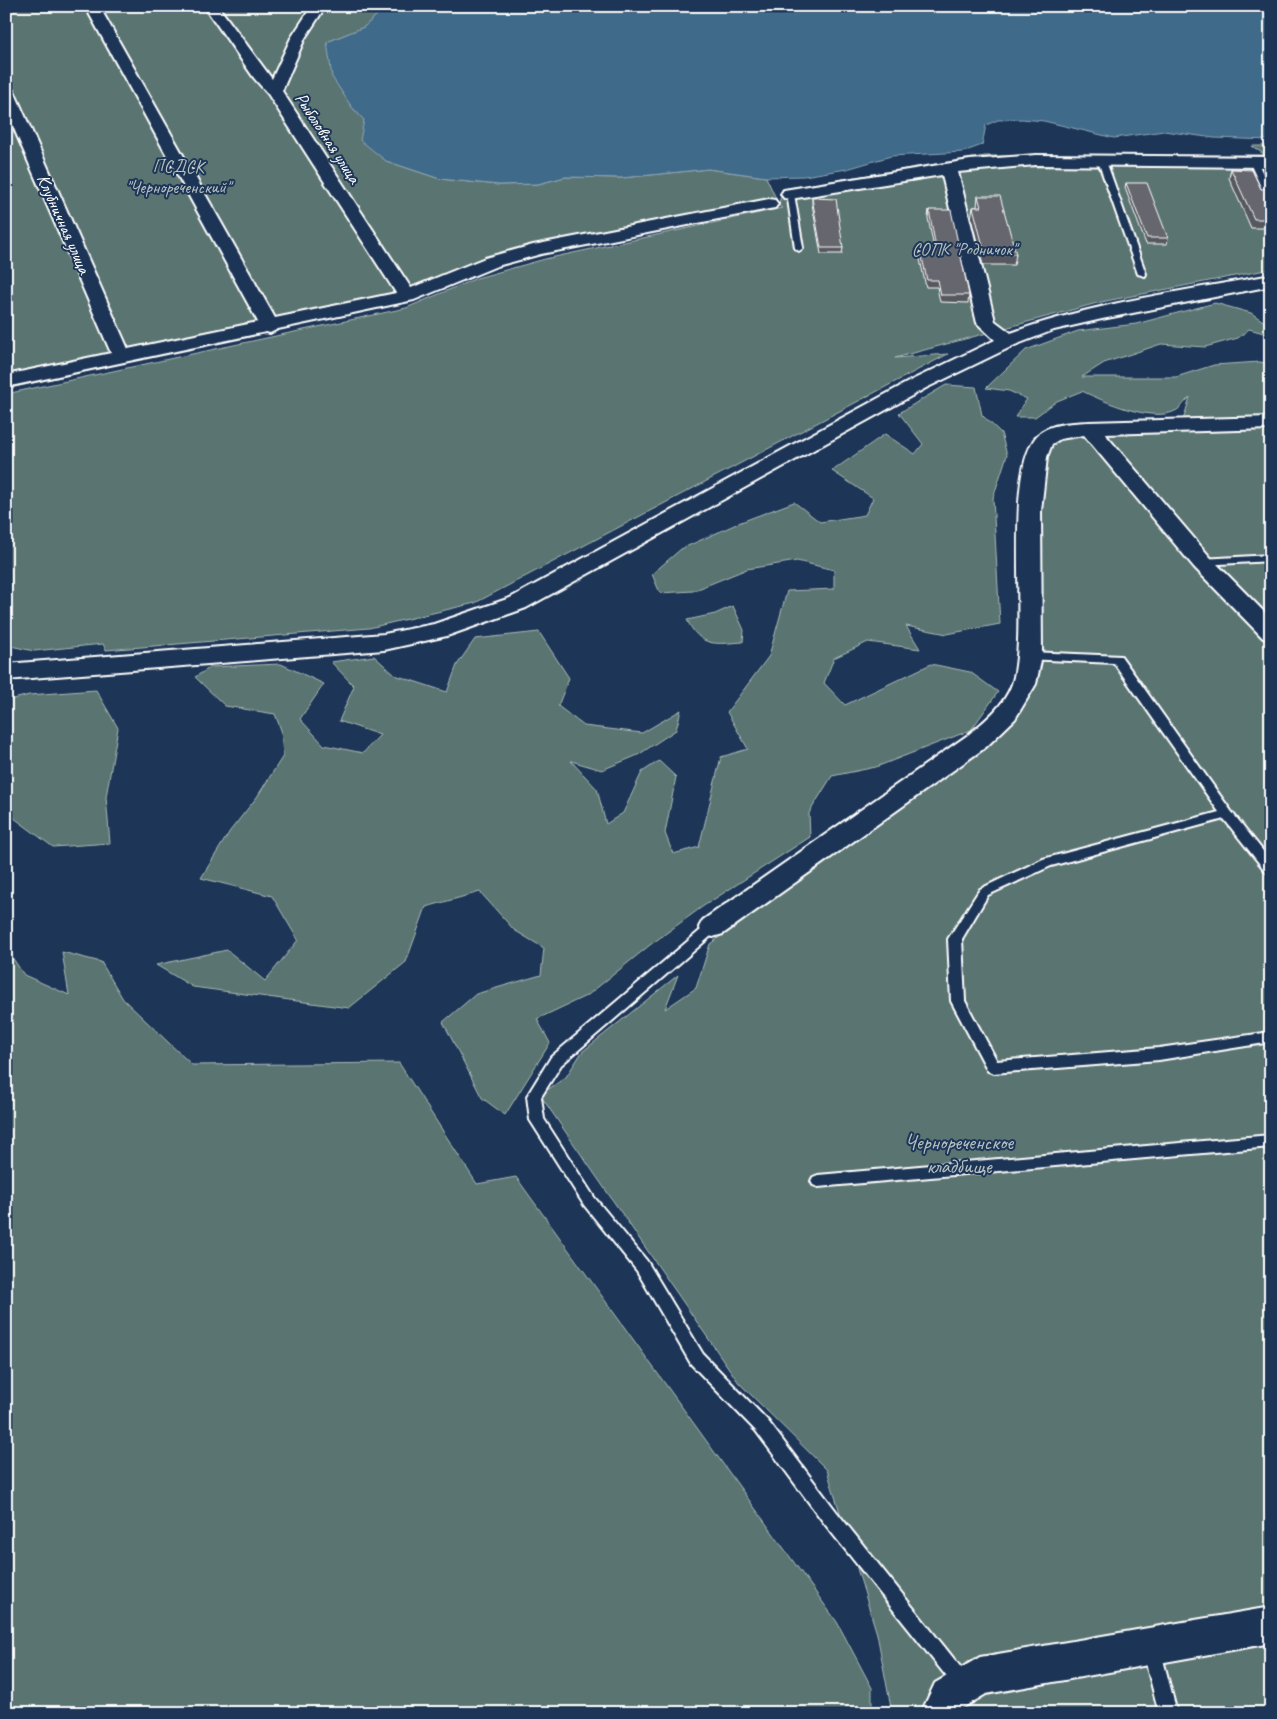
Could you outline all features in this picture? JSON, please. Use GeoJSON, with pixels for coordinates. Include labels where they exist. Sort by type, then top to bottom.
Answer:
{"type":"FeatureCollection","features":[{"type":"Feature","properties":{"kind":"street"},"geometry":{"type":"LineString","coordinates":[[92,6],[270,327]]}},
{"type":"Feature","properties":{"kind":"street","name":"Рыболовная улица"},"geometry":{"type":"LineString","coordinates":[[211,6],[259,75],[274,91],[407,296]]}},
{"type":"Feature","properties":{"kind":"street"},"geometry":{"type":"LineString","coordinates":[[274,91],[298,38],[319,6]]}},
{"type":"Feature","properties":{"kind":"street","name":"Клубничная улица"},"geometry":{"type":"LineString","coordinates":[[6,91],[122,357]]}},
{"type":"Feature","properties":{"kind":"street"},"geometry":{"type":"LineString","coordinates":[[790,194],[949,170],[970,165],[1036,160],[1271,162]]}},
{"type":"Feature","properties":{"kind":"street"},"geometry":{"type":"LineString","coordinates":[[949,170],[986,323],[1008,342]]}},
{"type":"Feature","properties":{"kind":"street"},"geometry":{"type":"LineString","coordinates":[[6,381],[270,327],[407,296],[491,262],[539,249],[769,204]]}},
{"type":"Feature","properties":{"kind":"street"},"geometry":{"type":"LineString","coordinates":[[6,672],[384,642],[439,631],[518,603],[919,384],[1008,342],[1048,326],[1271,280]]}},
{"type":"Feature","properties":{"kind":"street"},"geometry":{"type":"LineString","coordinates":[[713,927],[977,741],[1000,722],[1018,700],[1027,677],[1030,656],[1030,517],[1036,457],[1043,441],[1059,431],[1089,428],[1271,423]]}},
{"type":"Feature","properties":{"kind":"street"},"geometry":{"type":"LineString","coordinates":[[1089,428],[1202,562],[1271,633]]}},
{"type":"Feature","properties":{"kind":"street"},"geometry":{"type":"LineString","coordinates":[[940,1713],[948,1696],[980,1676],[1271,1625]]}},
{"type":"Feature","properties":{"kind":"lane"},"geometry":{"type":"LineString","coordinates":[[1102,161],[1142,274]]}},
{"type":"Feature","properties":{"kind":"lane"},"geometry":{"type":"LineString","coordinates":[[1253,162],[1271,200]]}},
{"type":"Feature","properties":{"kind":"lane"},"geometry":{"type":"LineString","coordinates":[[790,194],[799,248]]}},
{"type":"Feature","properties":{"kind":"lane"},"geometry":{"type":"LineString","coordinates":[[1202,562],[1271,558]]}},
{"type":"Feature","properties":{"kind":"lane"},"geometry":{"type":"LineString","coordinates":[[1030,656],[1116,658],[1227,814],[1271,870]]}},
{"type":"Feature","properties":{"kind":"lane"},"geometry":{"type":"LineString","coordinates":[[1227,814],[1047,862],[984,892],[955,939],[958,1001],[993,1067],[1158,1054],[1271,1037]]}},
{"type":"Feature","properties":{"kind":"lane"},"geometry":{"type":"LineString","coordinates":[[713,927],[556,1062],[534,1096],[537,1120],[589,1200],[642,1266],[697,1359],[762,1426],[830,1517],[964,1686]]}},
{"type":"Feature","properties":{"kind":"lane"},"geometry":{"type":"LineString","coordinates":[[818,1181],[1271,1140]]}},
{"type":"Feature","properties":{"kind":"lane"},"geometry":{"type":"LineString","coordinates":[[1150,1646],[1168,1713]]}},
{"type":"Feature","properties":{"kind":"green space"},"geometry":{"type":"Polygon","coordinates":[[[6,6],[387,6],[364,27],[327,42],[351,106],[364,120],[386,161],[440,179],[499,185],[538,184],[565,177],[622,178],[708,169],[766,177],[779,205],[782,189],[985,156],[1265,155],[1252,146],[1271,146],[1271,269],[1101,302],[895,358],[948,354],[475,603],[369,628],[106,650],[103,644],[34,651],[6,645],[6,394],[406,308],[477,278],[545,259],[782,208],[779,206],[513,260],[467,276],[411,300],[6,389],[6,6]]]}},
{"type":"Feature","properties":{"kind":"green space","name":"Чернореченское кладбище"},"geometry":{"type":"Polygon","coordinates":[[[1215,303],[1251,313],[1271,326],[1271,335],[1249,329],[1238,338],[1205,347],[1161,344],[1104,363],[1082,377],[1176,377],[1214,365],[1260,362],[1271,364],[1271,1713],[892,1713],[877,1634],[827,1470],[739,1383],[540,1095],[566,1077],[582,1052],[678,975],[665,1009],[696,988],[710,944],[985,743],[1023,704],[1038,516],[1046,450],[1063,434],[1181,427],[1190,397],[1177,410],[1167,414],[1155,414],[1129,410],[1082,391],[1057,401],[1035,417],[1015,417],[1027,399],[1009,391],[986,388],[1026,350],[1078,331],[1136,324],[1215,303]]]}},
{"type":"Feature","properties":{"kind":"green space"},"geometry":{"type":"Polygon","coordinates":[[[946,385],[976,387],[982,415],[1001,433],[1007,455],[993,498],[1000,624],[947,634],[906,626],[920,649],[868,642],[834,658],[824,683],[845,705],[931,664],[970,672],[998,692],[971,730],[876,767],[832,776],[809,813],[810,837],[702,907],[650,945],[588,995],[537,1019],[550,1043],[505,1115],[482,1098],[443,1022],[476,994],[541,975],[544,948],[514,930],[480,892],[426,907],[406,962],[349,1008],[193,987],[156,965],[227,950],[265,981],[298,940],[272,896],[201,878],[230,831],[257,797],[283,756],[281,730],[275,714],[225,706],[195,677],[211,667],[281,664],[324,684],[300,719],[324,745],[363,753],[380,735],[339,721],[354,686],[331,662],[374,656],[395,675],[447,692],[457,665],[475,639],[539,632],[569,678],[558,706],[584,726],[642,733],[681,710],[676,730],[638,755],[602,770],[571,761],[597,789],[606,824],[623,813],[642,772],[659,761],[676,777],[665,833],[673,854],[699,847],[721,757],[748,749],[727,712],[769,656],[787,591],[834,589],[834,570],[797,561],[747,569],[693,591],[660,593],[652,574],[681,549],[741,522],[794,502],[820,522],[865,515],[873,498],[832,471],[885,434],[915,454],[923,444],[899,413],[946,385]]]}},
{"type":"Feature","properties":{"kind":"green space"},"geometry":{"type":"Polygon","coordinates":[[[733,606],[744,630],[743,642],[717,643],[703,640],[692,629],[687,620],[715,614],[733,606]]]}},
{"type":"Feature","properties":{"kind":"green space"},"geometry":{"type":"Polygon","coordinates":[[[96,690],[118,728],[106,797],[110,843],[53,847],[6,812],[6,701],[29,695],[96,690]]]}},
{"type":"Feature","properties":{"kind":"green space"},"geometry":{"type":"Polygon","coordinates":[[[6,948],[24,975],[69,995],[62,952],[101,962],[123,999],[192,1065],[399,1063],[477,1184],[516,1177],[837,1622],[872,1688],[872,1713],[6,1713],[6,948]]]}},
{"type":"Feature","properties":{"kind":"water"},"geometry":{"type":"Polygon","coordinates":[[[387,6],[1271,6],[1271,140],[1214,138],[1164,131],[1114,138],[1044,121],[1022,119],[998,120],[986,125],[982,145],[963,152],[891,156],[847,169],[804,176],[766,177],[708,169],[622,178],[565,177],[538,184],[499,185],[440,179],[386,161],[360,140],[364,120],[351,106],[332,77],[327,42],[364,27],[387,6]]]}},
{"type":"Feature","properties":{"kind":"building"},"geometry":{"type":"Polygon","coordinates":[[[1231,169],[1252,170],[1261,189],[1266,189],[1271,193],[1271,219],[1254,219],[1231,169]]]}},
{"type":"Feature","properties":{"kind":"building"},"geometry":{"type":"Polygon","coordinates":[[[1126,183],[1147,183],[1168,238],[1147,238],[1126,183]]]}},
{"type":"Feature","properties":{"kind":"building"},"geometry":{"type":"Polygon","coordinates":[[[978,196],[1000,196],[1016,254],[985,254],[973,207],[981,207],[978,196]]]}},
{"type":"Feature","properties":{"kind":"building"},"geometry":{"type":"Polygon","coordinates":[[[812,198],[836,199],[843,248],[821,248],[812,198]]]}},
{"type":"Feature","properties":{"kind":"building"},"geometry":{"type":"Polygon","coordinates":[[[929,210],[951,210],[969,295],[941,295],[938,280],[927,280],[920,248],[936,248],[929,210]]]}},
{"type":"Feature","properties":{"kind":"park label","name":"ПСДСК \"Чернореченский\""},"geometry":{"type":"Point","coordinates":[178,176]}},
{"type":"Feature","properties":{"kind":"park label","name":"СОПК \"Родничок\""},"geometry":{"type":"Point","coordinates":[964,249]}}]}
